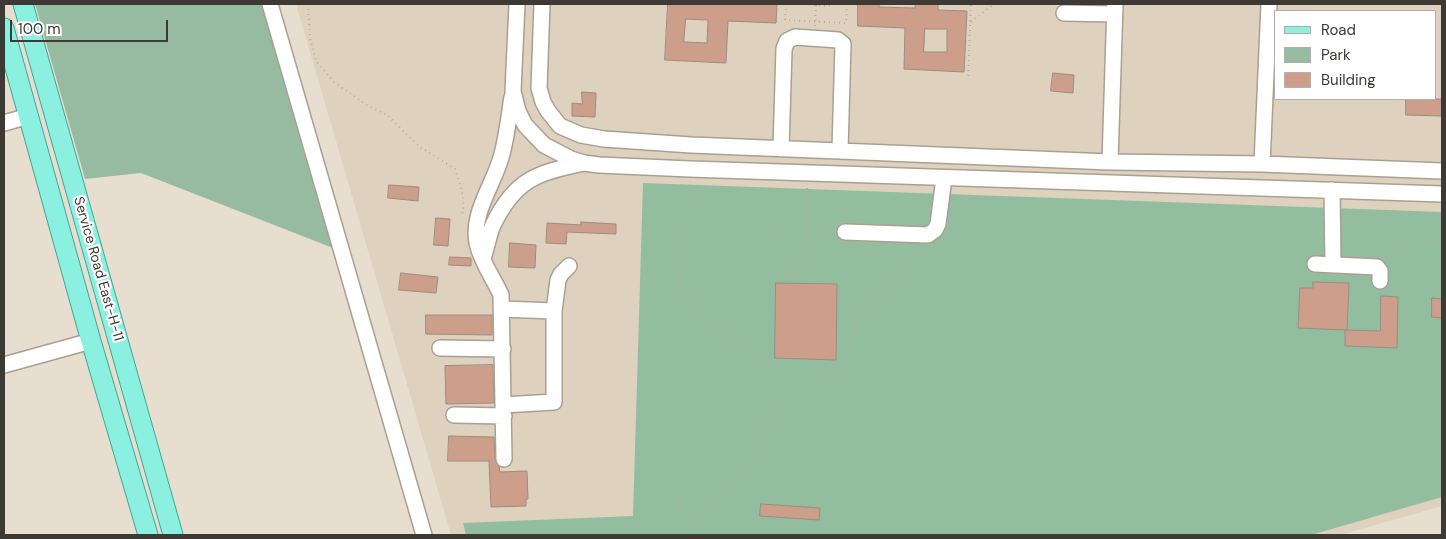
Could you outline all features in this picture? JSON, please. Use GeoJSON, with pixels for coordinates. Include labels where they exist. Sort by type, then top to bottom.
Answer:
{"type":"FeatureCollection","features":[{"type":"Feature","properties":{"kind":"main road","name":"Service Road East-H-11"},"geometry":{"type":"LineString","coordinates":[[23,4],[173,535]]}},
{"type":"Feature","properties":{"kind":"main road","name":"Service Road East-H-11"},"geometry":{"type":"LineString","coordinates":[[4,28],[91,341],[148,535]]}},
{"type":"Feature","properties":{"kind":"main road"},"geometry":{"type":"LineString","coordinates":[[98,362],[122,355]]}},
{"type":"Feature","properties":{"kind":"street"},"geometry":{"type":"LineString","coordinates":[[270,4],[424,535]]}},
{"type":"Feature","properties":{"kind":"street"},"geometry":{"type":"LineString","coordinates":[[504,459],[501,295],[496,283],[487,271],[477,244],[476,230],[478,215],[502,154],[513,91],[517,4]]}},
{"type":"Feature","properties":{"kind":"street"},"geometry":{"type":"LineString","coordinates":[[542,4],[539,88],[542,102],[560,126],[581,135],[604,139],[781,149],[1110,162],[1262,164],[1442,171]]}},
{"type":"Feature","properties":{"kind":"street"},"geometry":{"type":"LineString","coordinates":[[1262,164],[1269,4]]}},
{"type":"Feature","properties":{"kind":"street"},"geometry":{"type":"LineString","coordinates":[[1064,14],[1114,9],[1110,162]]}},
{"type":"Feature","properties":{"kind":"street"},"geometry":{"type":"LineString","coordinates":[[781,149],[784,44],[790,38],[795,37],[838,40],[844,47],[840,150]]}},
{"type":"Feature","properties":{"kind":"street"},"geometry":{"type":"LineString","coordinates":[[513,91],[518,111],[525,124],[544,145],[571,159],[599,165],[807,174],[1442,194]]}},
{"type":"Feature","properties":{"kind":"street"},"geometry":{"type":"LineString","coordinates":[[4,123],[29,116]]}},
{"type":"Feature","properties":{"kind":"street"},"geometry":{"type":"LineString","coordinates":[[690,169],[691,145]]}},
{"type":"Feature","properties":{"kind":"street"},"geometry":{"type":"LineString","coordinates":[[1018,180],[1019,157]]}},
{"type":"Feature","properties":{"kind":"street"},"geometry":{"type":"LineString","coordinates":[[483,258],[492,226],[509,198],[528,180],[552,170],[584,163]]}},
{"type":"Feature","properties":{"kind":"street"},"geometry":{"type":"LineString","coordinates":[[1293,188],[1294,165]]}},
{"type":"Feature","properties":{"kind":"street"},"geometry":{"type":"LineString","coordinates":[[845,232],[928,235],[935,230],[938,224],[944,178]]}},
{"type":"Feature","properties":{"kind":"street"},"geometry":{"type":"LineString","coordinates":[[1332,190],[1333,264]]}},
{"type":"Feature","properties":{"kind":"street"},"geometry":{"type":"LineString","coordinates":[[1315,264],[1333,264],[1380,275]]}},
{"type":"Feature","properties":{"kind":"street"},"geometry":{"type":"LineString","coordinates":[[454,415],[554,402],[554,311],[558,280],[569,266]]}},
{"type":"Feature","properties":{"kind":"street"},"geometry":{"type":"LineString","coordinates":[[502,309],[554,311]]}},
{"type":"Feature","properties":{"kind":"street"},"geometry":{"type":"LineString","coordinates":[[4,365],[91,341]]}},
{"type":"Feature","properties":{"kind":"street"},"geometry":{"type":"LineString","coordinates":[[440,348],[503,349]]}},
{"type":"Feature","properties":{"kind":"path"},"geometry":{"type":"LineString","coordinates":[[308,4],[310,38],[316,61],[334,82],[365,104],[387,115],[420,147],[456,169],[462,187],[464,208],[462,215]]}},
{"type":"Feature","properties":{"kind":"path"},"geometry":{"type":"LineString","coordinates":[[786,4],[785,20],[846,23],[847,4]]}},
{"type":"Feature","properties":{"kind":"path"},"geometry":{"type":"LineString","coordinates":[[799,4],[832,6],[832,4]]}},
{"type":"Feature","properties":{"kind":"path"},"geometry":{"type":"LineString","coordinates":[[968,76],[971,4]]}},
{"type":"Feature","properties":{"kind":"path"},"geometry":{"type":"LineString","coordinates":[[971,22],[994,4]]}},
{"type":"Feature","properties":{"kind":"path"},"geometry":{"type":"LineString","coordinates":[[815,38],[816,5]]}},
{"type":"Feature","properties":{"kind":"path"},"geometry":{"type":"LineString","coordinates":[[690,169],[690,185],[695,205],[685,246],[671,329],[667,442],[669,469],[690,535]]}},
{"type":"Feature","properties":{"kind":"path"},"geometry":{"type":"LineString","coordinates":[[806,264],[807,174]]}},
{"type":"Feature","properties":{"kind":"path"},"geometry":{"type":"LineString","coordinates":[[774,228],[845,232]]}},
{"type":"Feature","properties":{"kind":"path"},"geometry":{"type":"LineString","coordinates":[[678,283],[701,315],[778,368],[806,375],[826,375],[837,370],[846,355],[858,320],[882,296],[915,255],[921,236]]}},
{"type":"Feature","properties":{"kind":"path"},"geometry":{"type":"LineString","coordinates":[[1380,275],[1392,255],[1402,249],[1418,243],[1432,242],[1442,244]]}},
{"type":"Feature","properties":{"kind":"path"},"geometry":{"type":"LineString","coordinates":[[790,278],[791,264],[822,264],[821,280]]}},
{"type":"Feature","properties":{"kind":"path"},"geometry":{"type":"LineString","coordinates":[[689,527],[742,474],[785,393],[778,368]]}},
{"type":"Feature","properties":{"kind":"shaded area"},"geometry":{"type":"Polygon","coordinates":[[[296,4],[1442,4],[1442,506],[1340,535],[451,535],[296,4]]]}},
{"type":"Feature","properties":{"kind":"green space"},"geometry":{"type":"Polygon","coordinates":[[[35,4],[263,4],[333,248],[141,173],[85,179],[35,4]]]}},
{"type":"Feature","properties":{"kind":"green space"},"geometry":{"type":"Polygon","coordinates":[[[643,183],[1442,212],[1442,497],[1311,535],[466,535],[463,523],[633,516],[643,183]]]}},
{"type":"Feature","properties":{"kind":"building"},"geometry":{"type":"Polygon","coordinates":[[[668,4],[777,4],[776,23],[728,21],[726,63],[665,60],[668,4]],[[686,19],[684,42],[707,43],[708,20],[686,19]]]}},
{"type":"Feature","properties":{"kind":"building"},"geometry":{"type":"Polygon","coordinates":[[[858,4],[879,4],[879,7],[915,8],[915,4],[938,4],[938,10],[967,11],[964,72],[904,69],[905,28],[858,26],[858,4]],[[925,29],[924,52],[947,52],[947,29],[925,29]]]}},
{"type":"Feature","properties":{"kind":"building"},"geometry":{"type":"Polygon","coordinates":[[[1053,73],[1074,75],[1073,93],[1051,91],[1053,73]]]}},
{"type":"Feature","properties":{"kind":"building"},"geometry":{"type":"Polygon","coordinates":[[[582,92],[596,93],[595,117],[572,116],[572,103],[582,104],[582,92]]]}},
{"type":"Feature","properties":{"kind":"building"},"geometry":{"type":"Polygon","coordinates":[[[1442,99],[1442,116],[1406,115],[1406,100],[1442,99]]]}},
{"type":"Feature","properties":{"kind":"building"},"geometry":{"type":"Polygon","coordinates":[[[389,185],[419,187],[418,201],[388,198],[389,185]]]}},
{"type":"Feature","properties":{"kind":"building"},"geometry":{"type":"Polygon","coordinates":[[[436,218],[450,219],[448,246],[434,245],[436,218]]]}},
{"type":"Feature","properties":{"kind":"building"},"geometry":{"type":"Polygon","coordinates":[[[581,222],[616,224],[616,234],[567,232],[566,244],[546,243],[547,223],[581,225],[581,222]]]}},
{"type":"Feature","properties":{"kind":"building"},"geometry":{"type":"Polygon","coordinates":[[[510,243],[536,245],[535,268],[509,267],[510,243]]]}},
{"type":"Feature","properties":{"kind":"building"},"geometry":{"type":"Polygon","coordinates":[[[450,257],[471,258],[471,266],[449,265],[450,257]]]}},
{"type":"Feature","properties":{"kind":"building"},"geometry":{"type":"Polygon","coordinates":[[[401,273],[438,277],[436,293],[399,290],[401,273]]]}},
{"type":"Feature","properties":{"kind":"building"},"geometry":{"type":"Polygon","coordinates":[[[1313,282],[1349,283],[1347,330],[1298,328],[1300,288],[1313,288],[1313,282]]]}},
{"type":"Feature","properties":{"kind":"building"},"geometry":{"type":"Polygon","coordinates":[[[776,283],[837,284],[836,360],[775,358],[776,283]]]}},
{"type":"Feature","properties":{"kind":"building"},"geometry":{"type":"Polygon","coordinates":[[[1381,296],[1398,297],[1397,348],[1345,346],[1345,330],[1380,331],[1381,296]]]}},
{"type":"Feature","properties":{"kind":"building"},"geometry":{"type":"Polygon","coordinates":[[[1432,298],[1442,299],[1442,318],[1432,317],[1432,298]]]}},
{"type":"Feature","properties":{"kind":"building"},"geometry":{"type":"Polygon","coordinates":[[[426,315],[492,315],[492,335],[426,334],[426,315]]]}},
{"type":"Feature","properties":{"kind":"building"},"geometry":{"type":"Polygon","coordinates":[[[493,365],[494,403],[446,404],[445,366],[493,365]]]}},
{"type":"Feature","properties":{"kind":"building"},"geometry":{"type":"Polygon","coordinates":[[[449,436],[494,437],[495,459],[500,472],[527,471],[528,499],[526,499],[526,506],[491,507],[489,461],[448,461],[449,436]]]}},
{"type":"Feature","properties":{"kind":"building"},"geometry":{"type":"Polygon","coordinates":[[[761,504],[820,508],[819,520],[760,516],[761,504]]]}}]}
